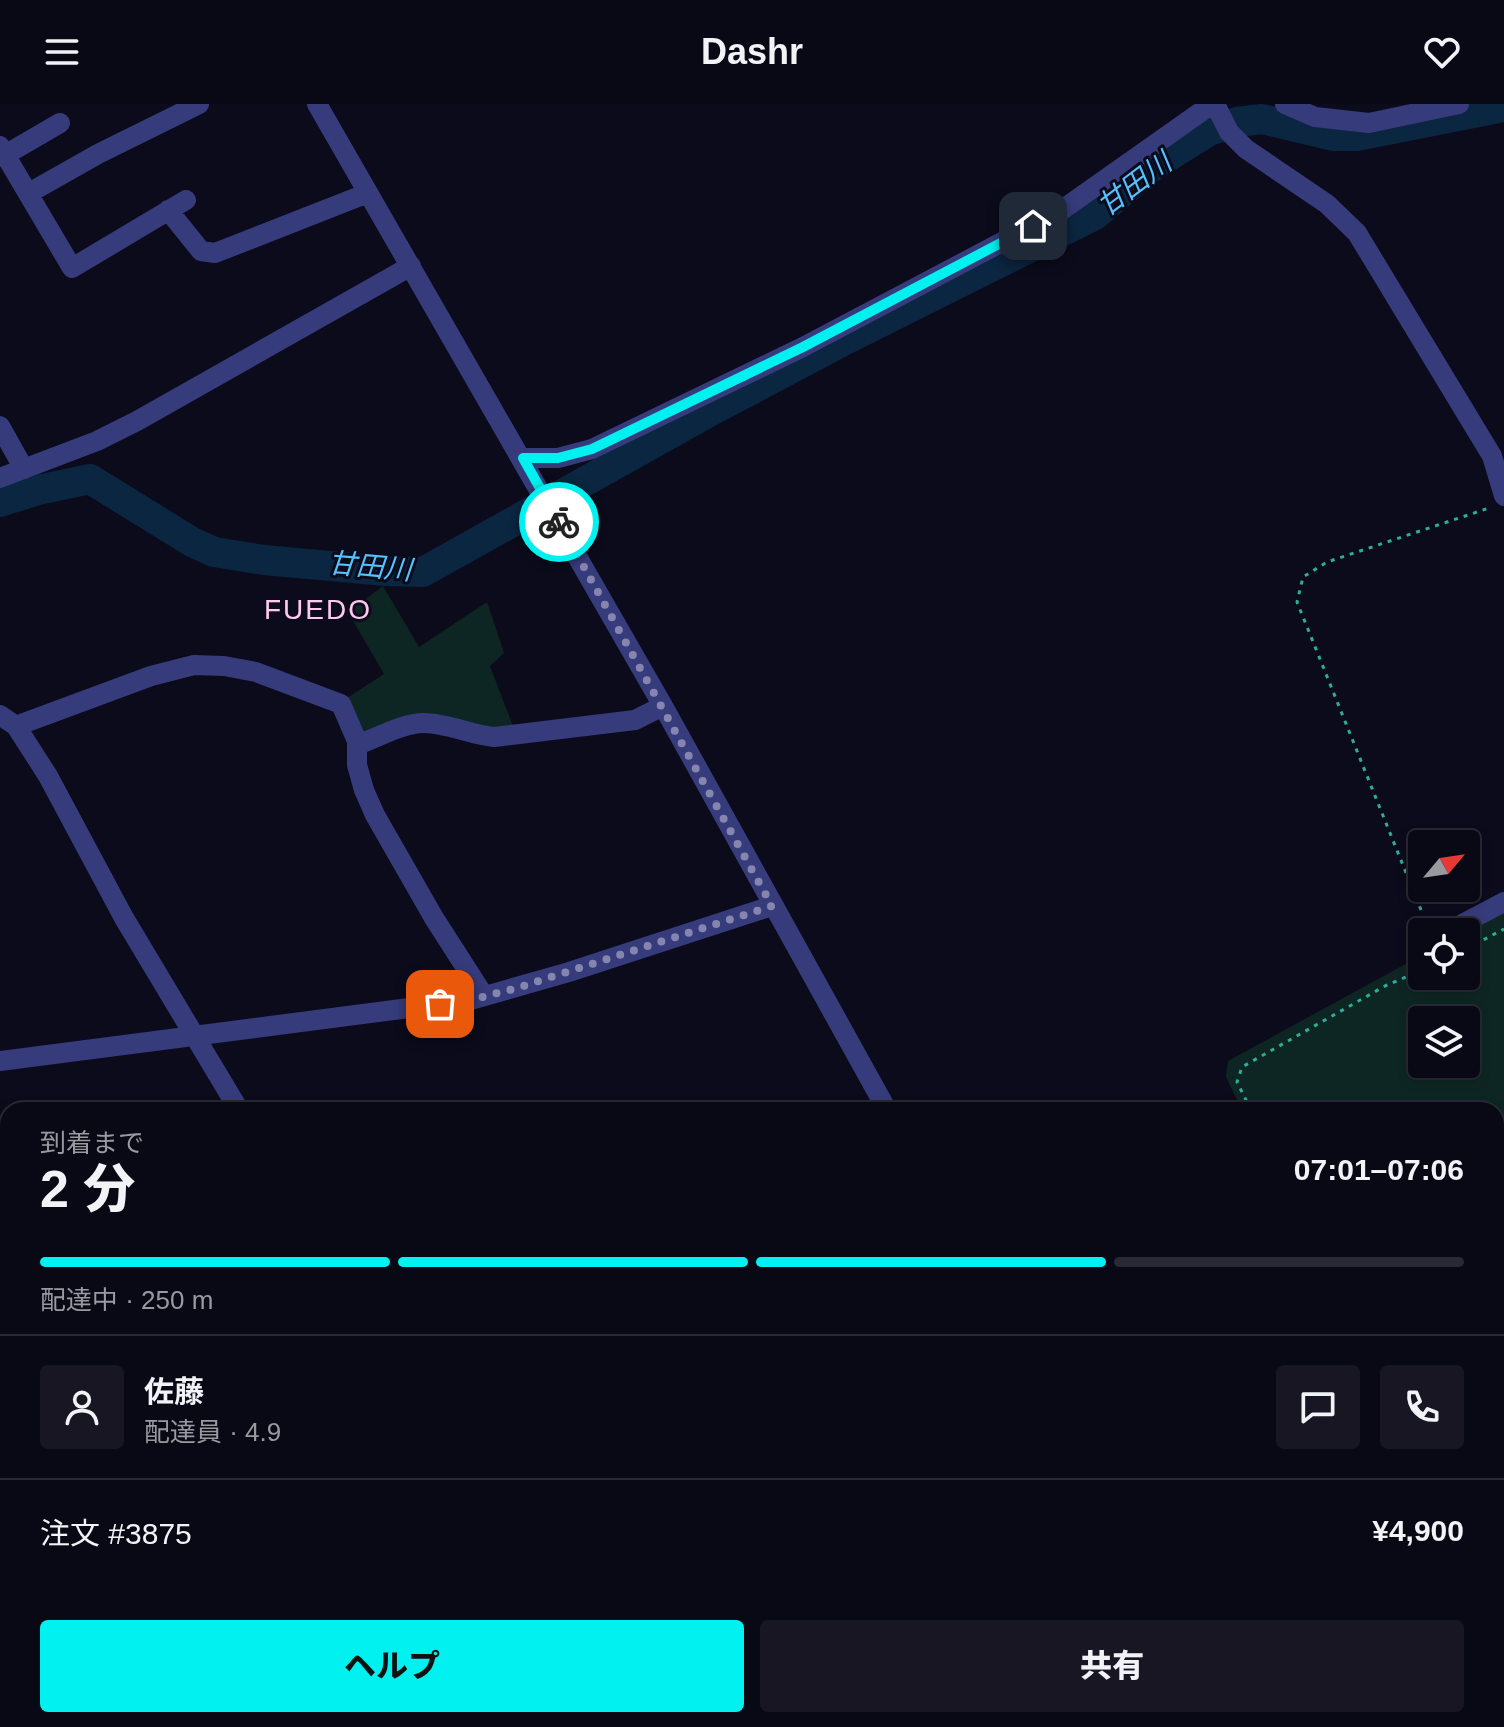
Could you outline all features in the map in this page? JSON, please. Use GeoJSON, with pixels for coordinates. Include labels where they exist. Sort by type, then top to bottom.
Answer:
{"type":"FeatureCollection","features":[{"type":"Feature","properties":{"kind":"street"},"geometry":{"type":"LineString","coordinates":[[29,193],[98,154],[199,104]]}},
{"type":"Feature","properties":{"kind":"street"},"geometry":{"type":"LineString","coordinates":[[317,104],[523,458],[882,1102]]}},
{"type":"Feature","properties":{"kind":"street"},"geometry":{"type":"LineString","coordinates":[[1285,104],[1315,117],[1369,123],[1459,104]]}},
{"type":"Feature","properties":{"kind":"street"},"geometry":{"type":"LineString","coordinates":[[523,458],[558,458],[592,449],[803,347],[1059,212],[1215,106],[1229,132],[1246,149],[1327,204],[1357,233],[1498,454],[1497,502]]}},
{"type":"Feature","properties":{"kind":"street"},"geometry":{"type":"LineString","coordinates":[[60,123],[2,150],[72,268],[177,205],[201,251],[215,253],[368,193]]}},
{"type":"Feature","properties":{"kind":"street"},"geometry":{"type":"LineString","coordinates":[[0,478],[97,441],[137,421],[411,266]]}},
{"type":"Feature","properties":{"kind":"street"},"geometry":{"type":"LineString","coordinates":[[0,426],[24,469]]}},
{"type":"Feature","properties":{"kind":"street"},"geometry":{"type":"LineString","coordinates":[[234,1102],[124,918],[70,813],[8,720],[194,665],[256,672],[341,704],[357,745],[357,765],[375,815],[434,918],[484,996]]}},
{"type":"Feature","properties":{"kind":"street"},"geometry":{"type":"LineString","coordinates":[[357,745],[414,724],[425,723],[494,737],[635,720],[663,706]]}},
{"type":"Feature","properties":{"kind":"street"},"geometry":{"type":"LineString","coordinates":[[1466,918],[1504,902]]}},
{"type":"Feature","properties":{"kind":"street"},"geometry":{"type":"LineString","coordinates":[[0,1061],[484,996],[569,972],[772,906]]}},
{"type":"Feature","properties":{"kind":"path"},"geometry":{"type":"LineString","coordinates":[[1430,918],[1297,602],[1303,577],[1327,562],[1497,502]]}},
{"type":"Feature","properties":{"kind":"path"},"geometry":{"type":"LineString","coordinates":[[1480,942],[1504,929]]}},
{"type":"Feature","properties":{"kind":"path"},"geometry":{"type":"LineString","coordinates":[[1247,1102],[1237,1082],[1242,1067],[1408,976]]}},
{"type":"Feature","properties":{"kind":"green space"},"geometry":{"type":"Polygon","coordinates":[[[383,586],[419,647],[487,602],[504,653],[490,666],[514,729],[365,735],[347,698],[384,674],[348,612],[383,586]]]}},
{"type":"Feature","properties":{"kind":"green space"},"geometry":{"type":"Polygon","coordinates":[[[1504,910],[1504,1102],[1238,1102],[1226,1077],[1228,1061],[1408,963],[1408,990],[1480,990],[1480,924],[1504,910]]]}},
{"type":"Feature","properties":{"kind":"waterway","name":"甘田川"},"geometry":{"type":"LineString","coordinates":[[0,502],[90,479],[192,542],[214,552],[264,560],[423,572],[711,411],[1095,215],[1153,166],[1209,131],[1237,122],[1262,119],[1333,136],[1357,136],[1504,107]]}},
{"type":"Feature","properties":{"kind":"way so far"},"geometry":{"type":"LineString","coordinates":[[440,1004],[517,988],[772,906],[559,522]]}},
{"type":"Feature","properties":{"kind":"district","name":"FUEDO"},"geometry":{"type":"Point","coordinates":[318,609]}},
{"type":"Feature","properties":{"kind":"route"},"geometry":{"type":"LineString","coordinates":[[559,522],[523,458],[558,458],[592,449],[803,347],[1033,226]]}}]}
